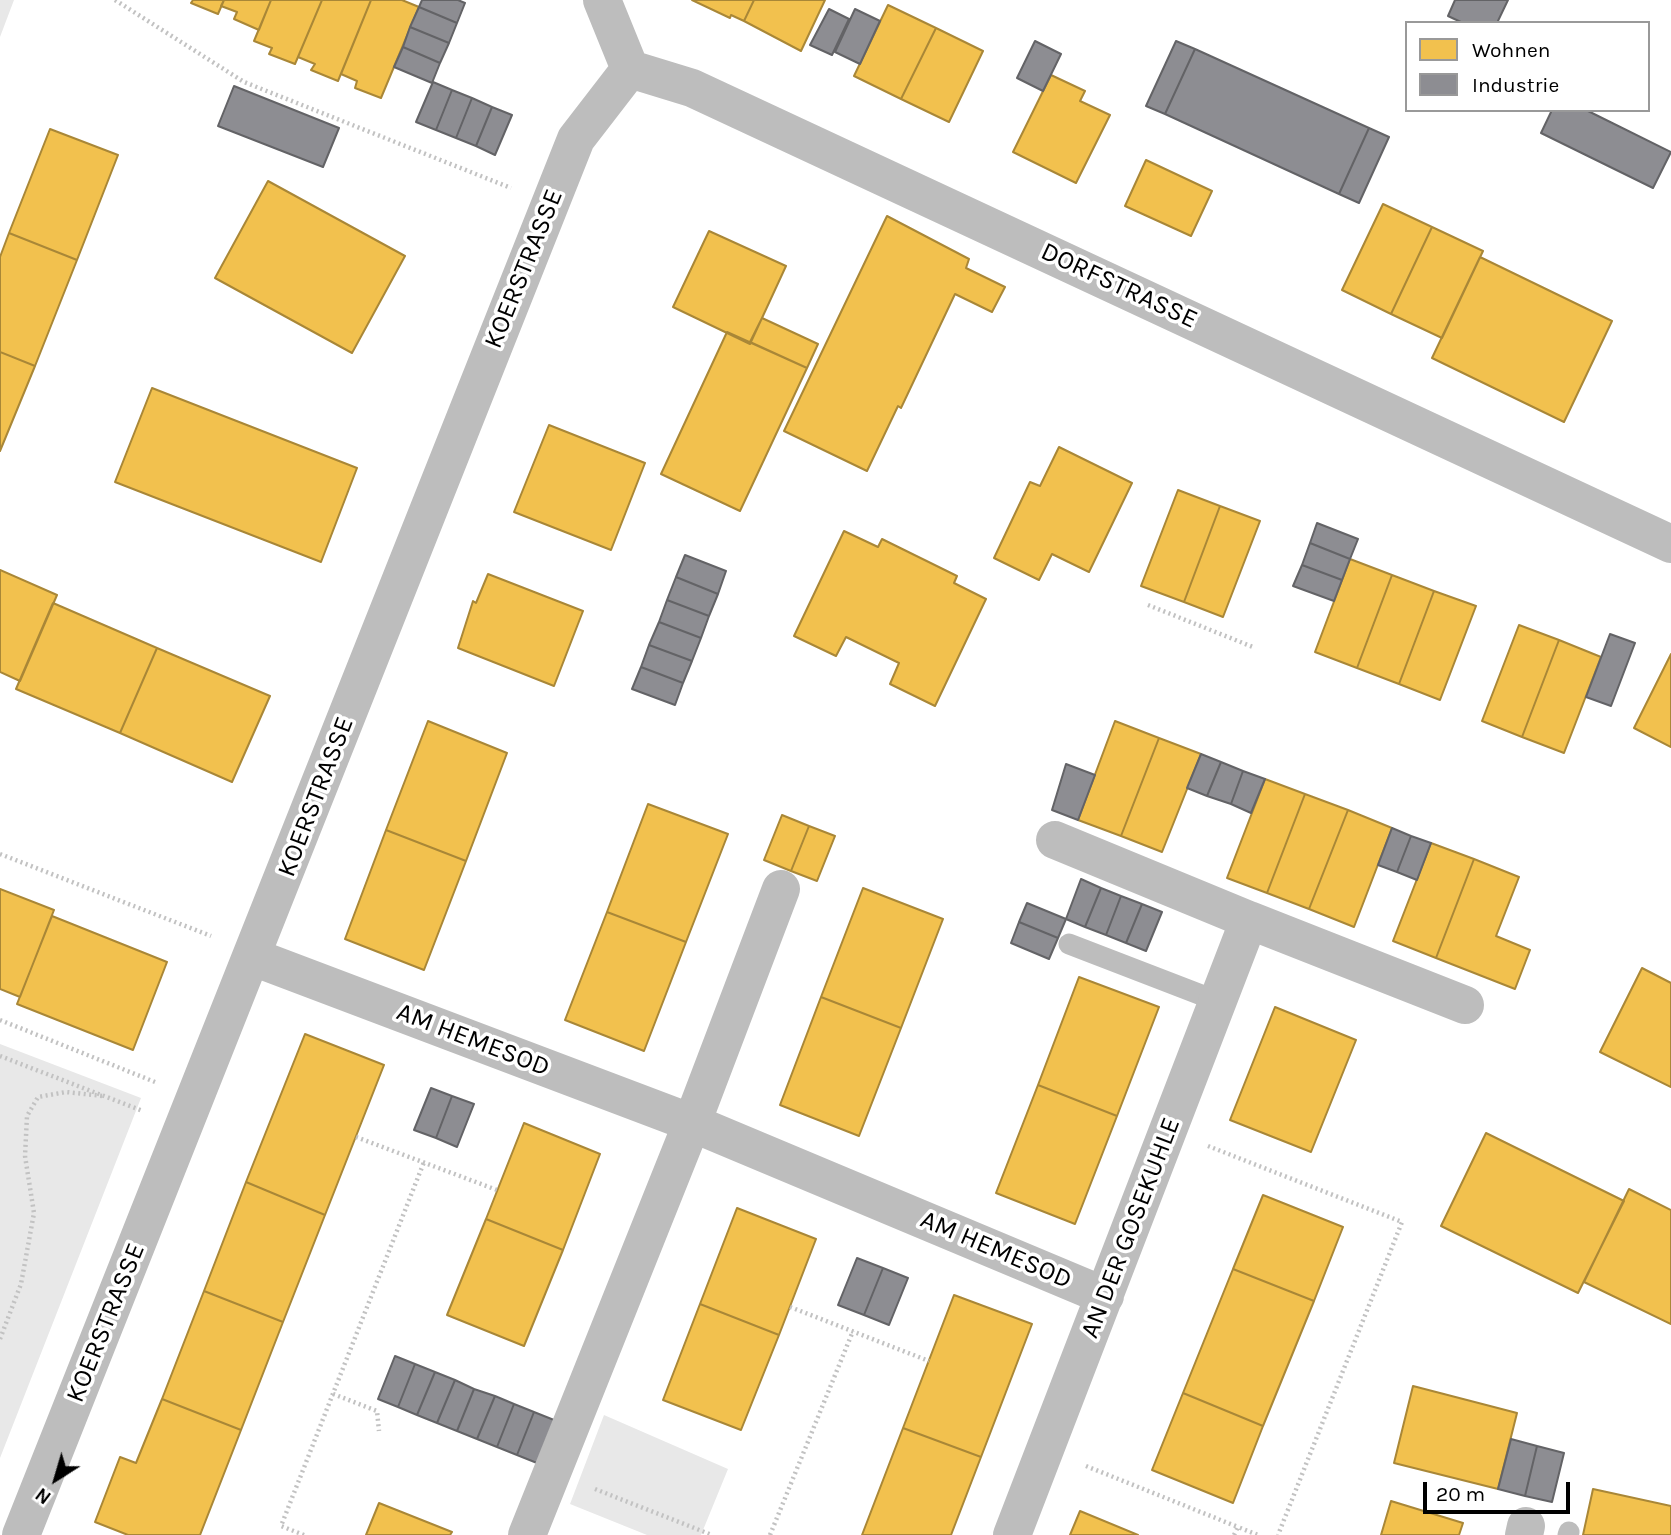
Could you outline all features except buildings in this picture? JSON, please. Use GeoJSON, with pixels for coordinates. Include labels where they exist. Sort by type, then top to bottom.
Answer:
{"type":"FeatureCollection","features":[{"type":"Feature","properties":{"kind":"street"},"geometry":{"type":"LineString","coordinates":[[602,0],[629,69]]}},
{"type":"Feature","properties":{"kind":"street","name":"DORFSTRASSE"},"geometry":{"type":"LineString","coordinates":[[629,69],[692,88],[1671,544]]}},
{"type":"Feature","properties":{"kind":"street","name":"KOERSTRASSE"},"geometry":{"type":"LineString","coordinates":[[21,1535],[238,949],[576,139],[629,69]]}},
{"type":"Feature","properties":{"kind":"street"},"geometry":{"type":"LineString","coordinates":[[1055,840],[1465,1005]]}},
{"type":"Feature","properties":{"kind":"street"},"geometry":{"type":"LineString","coordinates":[[527,1535],[692,1123],[781,889]]}},
{"type":"Feature","properties":{"kind":"street","name":"AN DER GOSEKUHLE"},"geometry":{"type":"LineString","coordinates":[[1012,1535],[1249,920]]}},
{"type":"Feature","properties":{"kind":"street","name":"AM HEMESOD"},"geometry":{"type":"LineString","coordinates":[[238,949],[692,1123],[1105,1296]]}},
{"type":"Feature","properties":{"kind":"lane"},"geometry":{"type":"LineString","coordinates":[[1069,944],[1217,1001]]}},
{"type":"Feature","properties":{"kind":"path"},"geometry":{"type":"LineString","coordinates":[[115,0],[244,82],[514,190]]}},
{"type":"Feature","properties":{"kind":"path"},"geometry":{"type":"LineString","coordinates":[[1148,606],[1253,647]]}},
{"type":"Feature","properties":{"kind":"path"},"geometry":{"type":"LineString","coordinates":[[0,854],[238,949]]}},
{"type":"Feature","properties":{"kind":"path"},"geometry":{"type":"LineString","coordinates":[[0,1020],[165,1086]]}},
{"type":"Feature","properties":{"kind":"path"},"geometry":{"type":"LineString","coordinates":[[0,1056],[155,1115]]}},
{"type":"Feature","properties":{"kind":"path"},"geometry":{"type":"LineString","coordinates":[[0,1339],[21,1284],[34,1213],[25,1156],[27,1116],[38,1097],[66,1091],[103,1096]]}},
{"type":"Feature","properties":{"kind":"path"},"geometry":{"type":"LineString","coordinates":[[1169,1130],[1402,1222],[1278,1535]]}},
{"type":"Feature","properties":{"kind":"path"},"geometry":{"type":"LineString","coordinates":[[356,1137],[497,1190]]}},
{"type":"Feature","properties":{"kind":"path"},"geometry":{"type":"LineString","coordinates":[[304,1535],[281,1526],[424,1162]]}},
{"type":"Feature","properties":{"kind":"path"},"geometry":{"type":"LineString","coordinates":[[790,1307],[929,1361]]}},
{"type":"Feature","properties":{"kind":"path"},"geometry":{"type":"LineString","coordinates":[[770,1535],[853,1331]]}},
{"type":"Feature","properties":{"kind":"path"},"geometry":{"type":"LineString","coordinates":[[333,1394],[377,1410],[379,1431]]}},
{"type":"Feature","properties":{"kind":"path"},"geometry":{"type":"LineString","coordinates":[[1045,1450],[1258,1535]]}},
{"type":"Feature","properties":{"kind":"path"},"geometry":{"type":"LineString","coordinates":[[547,1483],[712,1535]]}},
{"type":"Feature","properties":{"kind":"path"},"geometry":{"type":"LineString","coordinates":[[1234,1535],[1238,1527]]}},
{"type":"Feature","properties":{"kind":"shaded area"},"geometry":{"type":"Polygon","coordinates":[[[0,0],[14,0],[0,37],[0,0]]]}},
{"type":"Feature","properties":{"kind":"shaded area"},"geometry":{"type":"Polygon","coordinates":[[[0,1044],[141,1098],[0,1458],[0,1044]]]}},
{"type":"Feature","properties":{"kind":"shaded area"},"geometry":{"type":"Polygon","coordinates":[[[604,1415],[728,1469],[701,1535],[647,1535],[570,1504],[604,1415]]]}}]}
